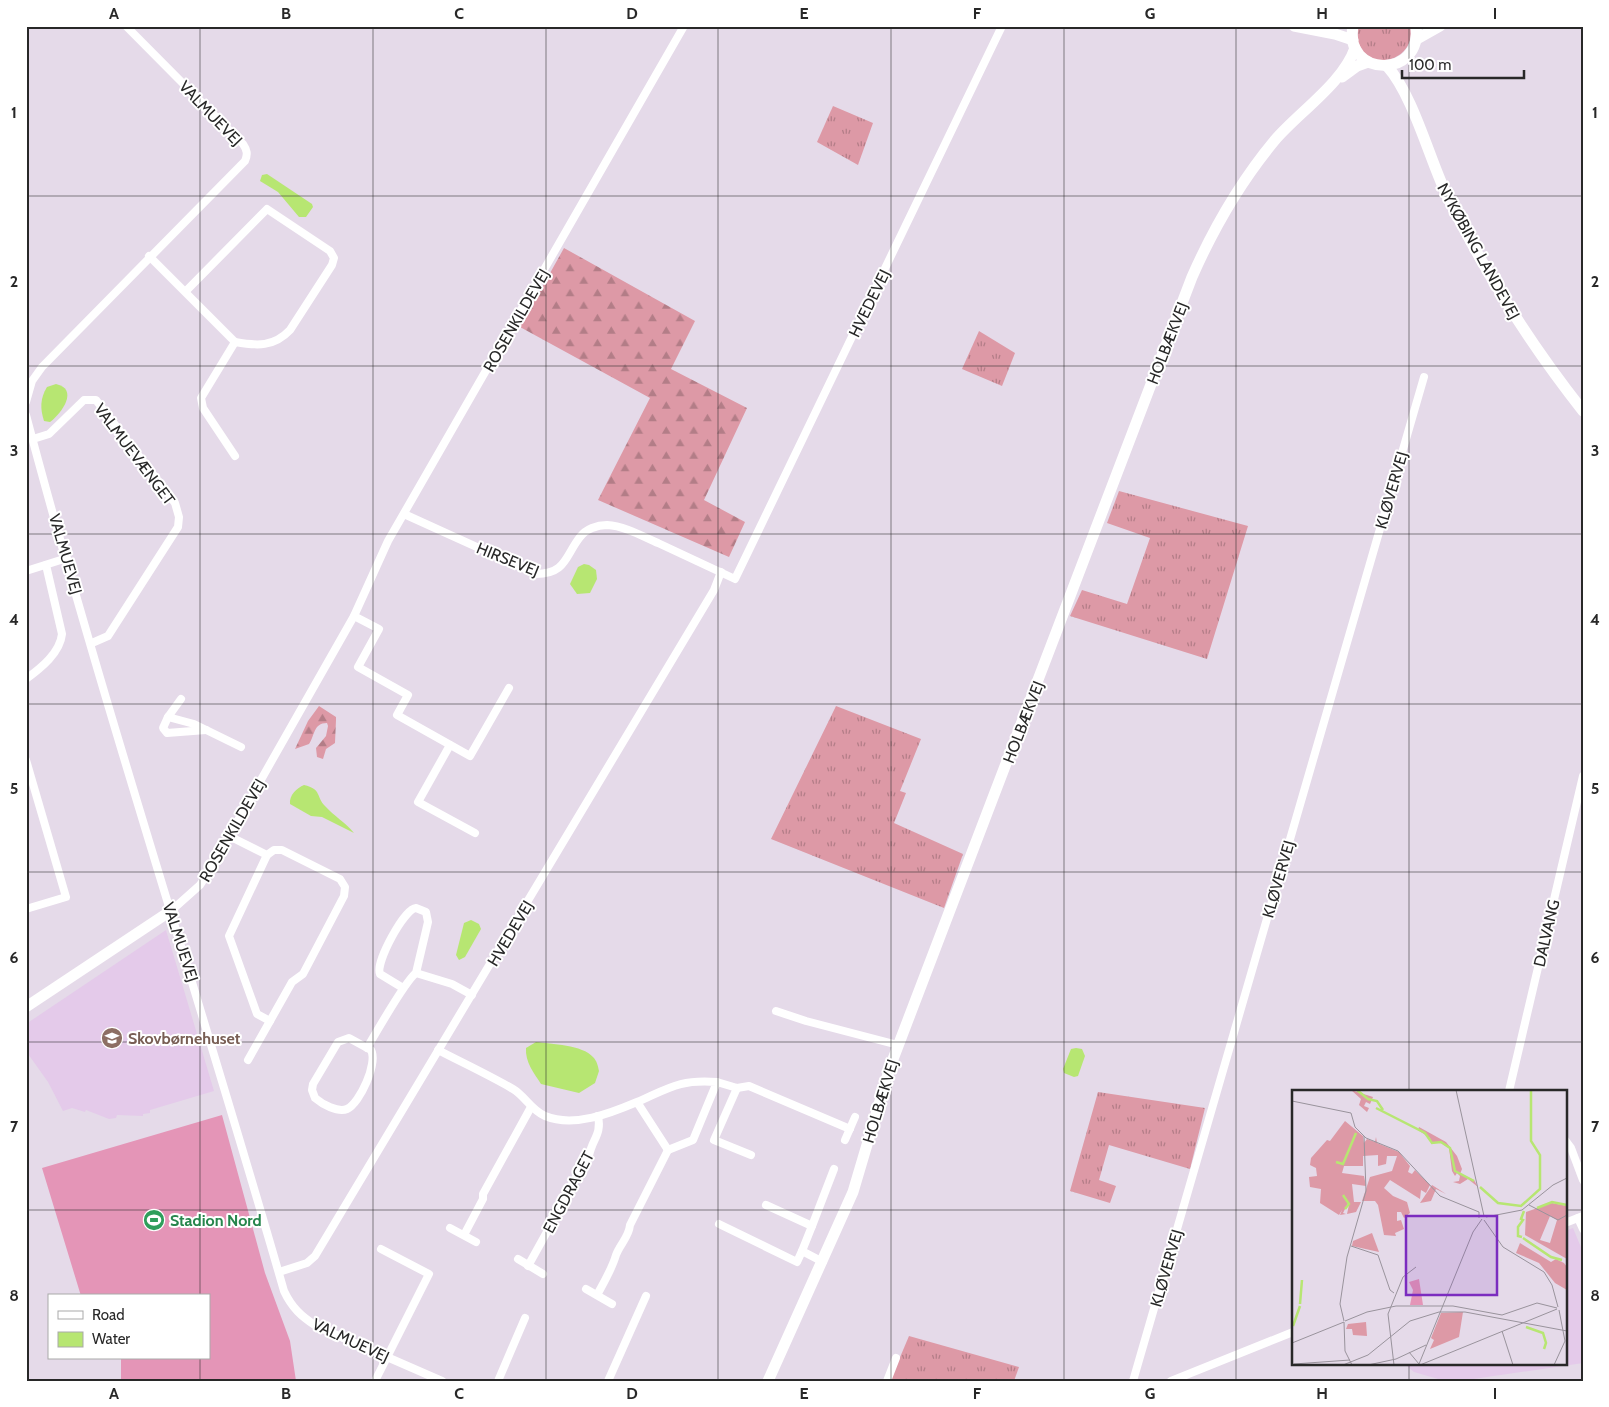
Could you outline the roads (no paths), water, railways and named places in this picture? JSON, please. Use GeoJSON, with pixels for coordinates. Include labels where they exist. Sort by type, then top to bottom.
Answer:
{"type":"FeatureCollection","features":[{"type":"Feature","properties":{"kind":"street","name":"VALMUEVEJ"},"geometry":{"type":"LineString","coordinates":[[26,402],[32,381],[42,367],[244,161],[247,150],[126,26]]}},
{"type":"Feature","properties":{"kind":"street","name":"ROSENKILDEVEJ"},"geometry":{"type":"LineString","coordinates":[[26,1006],[172,910],[200,885],[354,616],[388,541],[684,26]]}},
{"type":"Feature","properties":{"kind":"street","name":"HVEDEVEJ"},"geometry":{"type":"LineString","coordinates":[[735,579],[1002,26]]}},
{"type":"Feature","properties":{"kind":"street"},"geometry":{"type":"LineString","coordinates":[[1296,27],[1344,26]]}},
{"type":"Feature","properties":{"kind":"street"},"geometry":{"type":"LineString","coordinates":[[1353,26],[1354,44]]}},
{"type":"Feature","properties":{"kind":"street"},"geometry":{"type":"LineString","coordinates":[[1296,27],[1335,34],[1354,44],[1368,62],[1387,66],[1403,60],[1413,49],[1417,39],[1416,26]]}},
{"type":"Feature","properties":{"kind":"street"},"geometry":{"type":"LineString","coordinates":[[1417,39],[1424,33],[1440,26]]}},
{"type":"Feature","properties":{"kind":"street","name":"HOLBÆKVEJ"},"geometry":{"type":"LineString","coordinates":[[768,1381],[853,1192],[880,1096],[898,1044],[1192,277],[1218,220],[1250,172],[1277,138],[1345,67],[1354,44]]}},
{"type":"Feature","properties":{"kind":"street","name":"NYKØBING LANDEVEJ"},"geometry":{"type":"LineString","coordinates":[[1403,60],[1403,78],[1410,106]]}},
{"type":"Feature","properties":{"kind":"street","name":"HOLBÆKVEJ"},"geometry":{"type":"LineString","coordinates":[[1324,91],[1357,66],[1368,62]]}},
{"type":"Feature","properties":{"kind":"street","name":"NYKØBING LANDEVEJ"},"geometry":{"type":"LineString","coordinates":[[1387,66],[1398,80],[1435,171],[1476,254],[1512,314],[1583,412]]}},
{"type":"Feature","properties":{"kind":"street"},"geometry":{"type":"LineString","coordinates":[[149,256],[235,342],[255,345],[272,344],[282,339],[290,330],[334,258],[330,251],[267,209],[186,291]]}},
{"type":"Feature","properties":{"kind":"street"},"geometry":{"type":"LineString","coordinates":[[235,342],[200,398],[204,408],[235,456]]}},
{"type":"Feature","properties":{"kind":"street","name":"KLØVERVEJ"},"geometry":{"type":"LineString","coordinates":[[1133,1381],[1424,377]]}},
{"type":"Feature","properties":{"kind":"street","name":"VALMUEVÆNGET"},"geometry":{"type":"LineString","coordinates":[[33,439],[49,434],[84,400],[96,400],[175,503],[178,527],[108,636],[92,643]]}},
{"type":"Feature","properties":{"kind":"street","name":"VALMUEVEJ"},"geometry":{"type":"LineString","coordinates":[[26,415],[118,735],[290,1304],[305,1319],[442,1381]]}},
{"type":"Feature","properties":{"kind":"street","name":"HIRSEVEJ"},"geometry":{"type":"LineString","coordinates":[[404,514],[536,574],[548,574],[555,571],[563,564],[580,536],[596,526],[606,525],[632,532],[735,579]]}},
{"type":"Feature","properties":{"kind":"street"},"geometry":{"type":"LineString","coordinates":[[26,571],[67,558]]}},
{"type":"Feature","properties":{"kind":"street"},"geometry":{"type":"LineString","coordinates":[[26,679],[50,658],[61,642],[62,634],[46,565]]}},
{"type":"Feature","properties":{"kind":"street","name":"HVEDEVEJ"},"geometry":{"type":"LineString","coordinates":[[279,1272],[307,1263],[315,1256],[709,598],[721,572]]}},
{"type":"Feature","properties":{"kind":"street"},"geometry":{"type":"LineString","coordinates":[[354,616],[379,629],[358,667],[408,695],[396,716],[470,756],[509,688]]}},
{"type":"Feature","properties":{"kind":"street"},"geometry":{"type":"LineString","coordinates":[[181,699],[168,716],[163,728],[167,733],[206,730]]}},
{"type":"Feature","properties":{"kind":"street"},"geometry":{"type":"LineString","coordinates":[[168,716],[242,746]]}},
{"type":"Feature","properties":{"kind":"street"},"geometry":{"type":"LineString","coordinates":[[450,745],[418,802],[475,833]]}},
{"type":"Feature","properties":{"kind":"street"},"geometry":{"type":"LineString","coordinates":[[26,760],[66,897],[26,909]]}},
{"type":"Feature","properties":{"kind":"street","name":"DALVANG"},"geometry":{"type":"LineString","coordinates":[[1509,1090],[1583,776]]}},
{"type":"Feature","properties":{"kind":"street"},"geometry":{"type":"LineString","coordinates":[[229,836],[267,855]]}},
{"type":"Feature","properties":{"kind":"street"},"geometry":{"type":"LineString","coordinates":[[248,1060],[270,1021],[292,982],[303,974],[346,892],[340,879],[282,850],[274,850],[267,855],[229,936],[257,1014],[270,1021]]}},
{"type":"Feature","properties":{"kind":"street"},"geometry":{"type":"LineString","coordinates":[[367,1048],[404,988],[410,978],[416,973],[428,922],[426,912],[416,908],[406,912],[378,964],[380,974],[404,988]]}},
{"type":"Feature","properties":{"kind":"street"},"geometry":{"type":"LineString","coordinates":[[416,973],[452,984],[472,995]]}},
{"type":"Feature","properties":{"kind":"street"},"geometry":{"type":"LineString","coordinates":[[776,1011],[806,1021],[898,1044]]}},
{"type":"Feature","properties":{"kind":"street"},"geometry":{"type":"LineString","coordinates":[[349,1038],[367,1048],[373,1054],[373,1066],[352,1104],[347,1109],[336,1109],[315,1098],[312,1090],[313,1084],[338,1042],[349,1038]]}},
{"type":"Feature","properties":{"kind":"street"},"geometry":{"type":"LineString","coordinates":[[438,1050],[516,1091],[531,1107],[545,1116],[562,1119],[598,1116],[638,1102],[665,1088],[682,1082],[717,1082],[737,1088],[749,1086],[850,1129]]}},
{"type":"Feature","properties":{"kind":"street"},"geometry":{"type":"LineString","coordinates":[[597,1295],[615,1262],[616,1254],[630,1231],[630,1225],[668,1150],[693,1140],[717,1082]]}},
{"type":"Feature","properties":{"kind":"street"},"geometry":{"type":"LineString","coordinates":[[737,1088],[714,1140],[751,1156]]}},
{"type":"Feature","properties":{"kind":"street"},"geometry":{"type":"LineString","coordinates":[[638,1102],[668,1150]]}},
{"type":"Feature","properties":{"kind":"street"},"geometry":{"type":"LineString","coordinates":[[464,1235],[483,1199],[483,1194],[531,1107]]}},
{"type":"Feature","properties":{"kind":"street","name":"ENGDRAGET"},"geometry":{"type":"LineString","coordinates":[[528,1266],[548,1230],[548,1224],[589,1156],[600,1126],[598,1116]]}},
{"type":"Feature","properties":{"kind":"street"},"geometry":{"type":"LineString","coordinates":[[845,1140],[855,1117]]}},
{"type":"Feature","properties":{"kind":"street"},"geometry":{"type":"LineString","coordinates":[[1566,1141],[1571,1148],[1583,1180]]}},
{"type":"Feature","properties":{"kind":"street"},"geometry":{"type":"LineString","coordinates":[[719,1224],[797,1262],[834,1169]]}},
{"type":"Feature","properties":{"kind":"street"},"geometry":{"type":"LineString","coordinates":[[766,1205],[812,1226]]}},
{"type":"Feature","properties":{"kind":"street"},"geometry":{"type":"LineString","coordinates":[[1566,1223],[1581,1217],[1583,1229]]}},
{"type":"Feature","properties":{"kind":"street"},"geometry":{"type":"LineString","coordinates":[[450,1228],[476,1242]]}},
{"type":"Feature","properties":{"kind":"street"},"geometry":{"type":"LineString","coordinates":[[375,1381],[386,1356],[432,1275],[381,1249]]}},
{"type":"Feature","properties":{"kind":"street"},"geometry":{"type":"LineString","coordinates":[[802,1251],[823,1262]]}},
{"type":"Feature","properties":{"kind":"street"},"geometry":{"type":"LineString","coordinates":[[518,1259],[543,1274]]}},
{"type":"Feature","properties":{"kind":"street"},"geometry":{"type":"LineString","coordinates":[[586,1289],[612,1304]]}},
{"type":"Feature","properties":{"kind":"street"},"geometry":{"type":"LineString","coordinates":[[608,1381],[646,1296]]}},
{"type":"Feature","properties":{"kind":"street"},"geometry":{"type":"LineString","coordinates":[[498,1381],[525,1318]]}},
{"type":"Feature","properties":{"kind":"street"},"geometry":{"type":"LineString","coordinates":[[1171,1381],[1292,1332]]}},
{"type":"Feature","properties":{"kind":"street"},"geometry":{"type":"LineString","coordinates":[[888,1381],[896,1358]]}},
{"type":"Feature","properties":{"kind":"water"},"geometry":{"type":"Polygon","coordinates":[[[267,174],[312,204],[313,207],[306,217],[299,217],[278,192],[260,181],[262,175],[267,174]]]}},
{"type":"Feature","properties":{"kind":"water"},"geometry":{"type":"Polygon","coordinates":[[[56,384],[63,387],[66,391],[66,402],[55,418],[50,422],[44,421],[41,408],[43,396],[47,387],[56,384]]]}},
{"type":"Feature","properties":{"kind":"water"},"geometry":{"type":"Polygon","coordinates":[[[584,564],[596,570],[597,579],[590,593],[577,594],[570,584],[578,567],[584,564]]]}},
{"type":"Feature","properties":{"kind":"water"},"geometry":{"type":"Polygon","coordinates":[[[304,785],[314,789],[322,803],[354,833],[322,817],[311,816],[290,804],[294,792],[304,785]]]}},
{"type":"Feature","properties":{"kind":"water"},"geometry":{"type":"Polygon","coordinates":[[[471,920],[479,924],[481,929],[465,957],[459,960],[456,955],[464,923],[471,920]]]}},
{"type":"Feature","properties":{"kind":"water"},"geometry":{"type":"Polygon","coordinates":[[[536,1042],[566,1046],[588,1053],[593,1057],[599,1069],[595,1083],[579,1093],[541,1084],[530,1067],[526,1053],[526,1048],[536,1042]]]}},
{"type":"Feature","properties":{"kind":"water"},"geometry":{"type":"Polygon","coordinates":[[[1071,1049],[1082,1049],[1085,1056],[1078,1076],[1074,1077],[1064,1073],[1063,1069],[1071,1049]]]}},
{"type":"Feature","properties":{"kind":"place","name":"Skovbørnehuset"},"geometry":{"type":"Point","coordinates":[112,1038]}},
{"type":"Feature","properties":{"kind":"place","name":"Stadion Nord"},"geometry":{"type":"Point","coordinates":[154,1220]}}]}
